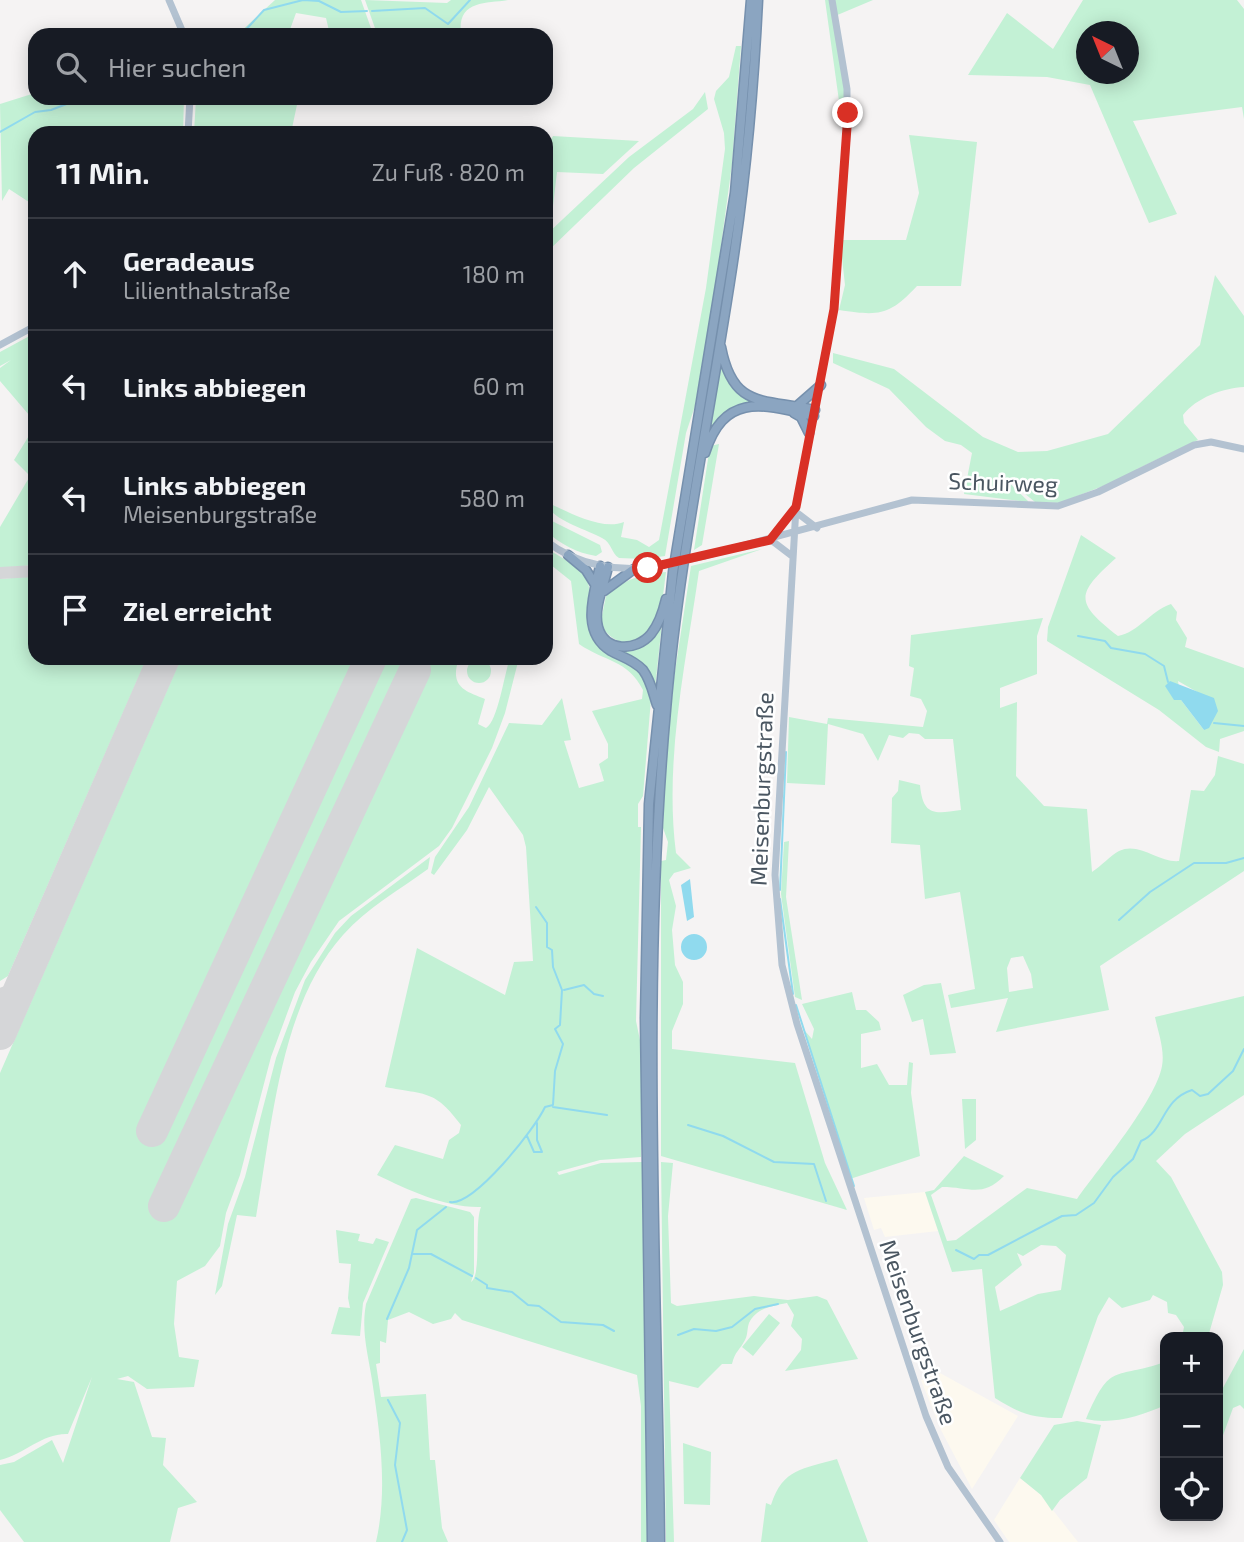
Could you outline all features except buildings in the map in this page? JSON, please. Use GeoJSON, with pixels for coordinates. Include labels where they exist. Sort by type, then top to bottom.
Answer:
{"type":"FeatureCollection","features":[{"type":"Feature","properties":{"kind":"highway"},"geometry":{"type":"LineString","coordinates":[[652,1542],[645,949],[649,804],[673,572],[728,244],[744,106],[751,0]]}},
{"type":"Feature","properties":{"kind":"highway"},"geometry":{"type":"LineString","coordinates":[[660,1542],[653,1019],[656,889],[666,711],[676,619],[720,343],[753,107],[758,0]]}},
{"type":"Feature","properties":{"kind":"highway"},"geometry":{"type":"LineString","coordinates":[[720,343],[727,374],[740,391],[760,400],[815,413]]}},
{"type":"Feature","properties":{"kind":"highway"},"geometry":{"type":"LineString","coordinates":[[697,479],[712,435],[727,414],[754,405],[794,409],[821,385]]}},
{"type":"Feature","properties":{"kind":"highway"},"geometry":{"type":"LineString","coordinates":[[794,409],[809,433]]}},
{"type":"Feature","properties":{"kind":"highway"},"geometry":{"type":"LineString","coordinates":[[568,555],[586,569],[599,589],[597,619],[601,634],[619,647],[637,645],[651,634],[661,618],[673,572]]}},
{"type":"Feature","properties":{"kind":"highway"},"geometry":{"type":"LineString","coordinates":[[604,567],[591,620],[595,634],[605,647],[639,667],[651,685],[658,710]]}},
{"type":"Feature","properties":{"kind":"highway"},"geometry":{"type":"LineString","coordinates":[[599,589],[634,569]]}},
{"type":"Feature","properties":{"kind":"main road"},"geometry":{"type":"LineString","coordinates":[[169,0],[181,28]]}},
{"type":"Feature","properties":{"kind":"main road","name":"Meisenburgstraße"},"geometry":{"type":"LineString","coordinates":[[832,0],[847,89],[848,128],[837,284],[821,385],[809,433],[796,509],[792,556],[775,875],[782,965],[796,1024],[926,1416],[948,1467],[1000,1542]]}},
{"type":"Feature","properties":{"kind":"main road"},"geometry":{"type":"LineString","coordinates":[[188,126],[190,105]]}},
{"type":"Feature","properties":{"kind":"main road"},"geometry":{"type":"LineString","coordinates":[[0,345],[28,330]]}},
{"type":"Feature","properties":{"kind":"main road","name":"Schuirweg"},"geometry":{"type":"LineString","coordinates":[[553,545],[568,555],[604,567],[634,569],[660,566],[817,528],[884,506],[921,499],[1058,506],[1098,492],[1194,445],[1212,442],[1244,449]]}},
{"type":"Feature","properties":{"kind":"main road"},"geometry":{"type":"LineString","coordinates":[[792,556],[770,540],[796,509],[817,528]]}},
{"type":"Feature","properties":{"kind":"shaded area"},"geometry":{"type":"Polygon","coordinates":[[[925,1192],[938,1231],[885,1237],[881,1228],[874,1230],[864,1198],[925,1192]]]}},
{"type":"Feature","properties":{"kind":"shaded area"},"geometry":{"type":"Polygon","coordinates":[[[940,1373],[1018,1416],[972,1489],[941,1430],[921,1380],[940,1373]]]}},
{"type":"Feature","properties":{"kind":"shaded area"},"geometry":{"type":"Polygon","coordinates":[[[1020,1478],[1041,1495],[1078,1542],[1009,1542],[994,1520],[1020,1478]]]}},
{"type":"Feature","properties":{"kind":"green space"},"geometry":{"type":"Polygon","coordinates":[[[275,0],[361,0],[371,28],[328,28],[326,18],[296,13],[291,28],[245,28],[275,0]]]}},
{"type":"Feature","properties":{"kind":"green space"},"geometry":{"type":"Polygon","coordinates":[[[365,0],[447,3],[451,0],[508,0],[474,6],[463,15],[461,28],[375,28],[365,0]]]}},
{"type":"Feature","properties":{"kind":"green space"},"geometry":{"type":"Polygon","coordinates":[[[825,0],[873,0],[835,16],[847,103],[839,101],[825,0]]]}},
{"type":"Feature","properties":{"kind":"green space"},"geometry":{"type":"Polygon","coordinates":[[[1083,0],[1237,0],[1244,9],[1244,119],[1242,107],[1133,121],[1177,214],[1149,223],[1090,85],[1085,84],[1139,84],[1139,21],[1076,21],[1076,82],[1047,77],[968,75],[1007,13],[1053,49],[1083,0]]]}},
{"type":"Feature","properties":{"kind":"green space"},"geometry":{"type":"Polygon","coordinates":[[[736,46],[741,46],[732,164],[716,283],[665,556],[619,558],[605,540],[554,514],[553,505],[595,522],[624,522],[621,537],[637,540],[649,547],[659,540],[706,288],[725,149],[724,133],[714,99],[716,91],[729,77],[736,46]]]}},
{"type":"Feature","properties":{"kind":"green space"},"geometry":{"type":"Polygon","coordinates":[[[705,92],[708,109],[634,168],[553,246],[553,228],[629,157],[693,109],[705,92]]]}},
{"type":"Feature","properties":{"kind":"green space"},"geometry":{"type":"Polygon","coordinates":[[[28,95],[28,105],[184,105],[183,126],[28,126],[28,201],[9,189],[2,201],[0,104],[28,95]]]}},
{"type":"Feature","properties":{"kind":"green space"},"geometry":{"type":"Polygon","coordinates":[[[196,105],[297,105],[292,126],[194,126],[196,105]]]}},
{"type":"Feature","properties":{"kind":"green space"},"geometry":{"type":"Polygon","coordinates":[[[909,135],[977,142],[961,286],[917,286],[899,303],[883,312],[839,310],[845,285],[840,240],[906,240],[919,193],[909,135]]]}},
{"type":"Feature","properties":{"kind":"green space"},"geometry":{"type":"Polygon","coordinates":[[[553,136],[639,141],[603,174],[557,172],[553,206],[553,136]]]}},
{"type":"Feature","properties":{"kind":"green space"},"geometry":{"type":"Polygon","coordinates":[[[1215,275],[1244,316],[1244,387],[1210,395],[1188,409],[1183,415],[1184,423],[1198,440],[1137,469],[1137,473],[1059,503],[1035,502],[997,471],[1029,502],[964,494],[972,453],[961,445],[945,441],[926,427],[889,389],[833,363],[833,353],[894,369],[983,437],[1018,452],[1047,451],[1108,434],[1200,345],[1215,275]]]}},
{"type":"Feature","properties":{"kind":"green space"},"geometry":{"type":"Polygon","coordinates":[[[28,337],[28,414],[0,381],[0,368],[11,360],[0,366],[0,352],[28,337]]]}},
{"type":"Feature","properties":{"kind":"green space"},"geometry":{"type":"Polygon","coordinates":[[[722,361],[725,375],[742,393],[806,411],[765,406],[739,408],[718,421],[709,434],[722,361]]]}},
{"type":"Feature","properties":{"kind":"green space"},"geometry":{"type":"Polygon","coordinates":[[[28,437],[28,474],[14,460],[28,437]]]}},
{"type":"Feature","properties":{"kind":"green space"},"geometry":{"type":"Polygon","coordinates":[[[719,444],[702,545],[694,550],[710,446],[719,444]]]}},
{"type":"Feature","properties":{"kind":"green space"},"geometry":{"type":"Polygon","coordinates":[[[28,479],[28,566],[0,568],[0,527],[28,479]]]}},
{"type":"Feature","properties":{"kind":"green space"},"geometry":{"type":"Polygon","coordinates":[[[553,522],[600,545],[602,552],[596,556],[589,555],[563,544],[553,536],[553,522]]]}},
{"type":"Feature","properties":{"kind":"green space"},"geometry":{"type":"Polygon","coordinates":[[[1081,535],[1116,558],[1087,590],[1087,606],[1094,615],[1118,636],[1171,604],[1177,612],[1176,620],[1187,638],[1185,647],[1244,668],[1244,731],[1220,739],[1219,752],[1206,747],[1159,710],[1047,641],[1048,627],[1081,535]],[[1178,681],[1181,700],[1204,730],[1199,693],[1178,681]]]}},
{"type":"Feature","properties":{"kind":"green space"},"geometry":{"type":"Polygon","coordinates":[[[762,549],[699,571],[678,711],[673,782],[676,853],[691,868],[674,873],[669,880],[676,906],[672,930],[675,965],[683,982],[683,1004],[672,1031],[672,1049],[795,1063],[825,1163],[847,1210],[661,1156],[661,861],[666,860],[668,842],[663,828],[665,771],[674,678],[691,566],[762,549]]]}},
{"type":"Feature","properties":{"kind":"green space"},"geometry":{"type":"Polygon","coordinates":[[[553,552],[572,564],[585,577],[590,593],[589,627],[597,644],[643,676],[651,699],[643,796],[638,804],[638,827],[641,827],[636,1021],[641,1045],[641,1157],[600,1160],[557,1172],[559,1175],[601,1163],[642,1162],[647,1542],[641,1542],[641,1406],[637,1375],[462,1320],[455,1313],[451,1319],[433,1324],[409,1312],[388,1320],[386,1343],[380,1341],[380,1363],[376,1364],[381,1397],[426,1394],[430,1460],[435,1460],[442,1528],[448,1542],[376,1542],[382,1502],[382,1461],[365,1333],[366,1304],[411,1199],[470,1212],[474,1217],[474,1273],[471,1282],[476,1270],[481,1207],[441,1201],[377,1175],[395,1145],[443,1159],[449,1140],[459,1133],[461,1125],[444,1105],[429,1096],[385,1087],[417,948],[505,995],[514,962],[533,961],[523,835],[489,787],[467,830],[434,875],[431,873],[435,857],[469,807],[509,723],[542,725],[562,698],[571,740],[564,741],[579,788],[604,781],[599,764],[608,758],[608,744],[592,711],[642,699],[643,690],[630,672],[579,644],[571,581],[553,567],[553,552]]]}},
{"type":"Feature","properties":{"kind":"green space"},"geometry":{"type":"Polygon","coordinates":[[[666,572],[660,611],[647,635],[632,643],[607,634],[600,625],[606,596],[634,578],[666,572]]]}},
{"type":"Feature","properties":{"kind":"green space"},"geometry":{"type":"Polygon","coordinates":[[[28,577],[28,665],[144,665],[8,976],[0,981],[0,579],[28,577]]]}},
{"type":"Feature","properties":{"kind":"green space"},"geometry":{"type":"Polygon","coordinates":[[[1043,618],[1037,636],[1037,674],[1000,688],[1000,708],[1017,702],[1016,776],[1044,806],[1087,809],[1092,872],[1116,853],[1126,849],[1142,850],[1164,859],[1179,861],[1191,790],[1204,791],[1215,775],[1218,756],[1244,764],[1244,871],[1100,966],[1109,1010],[996,1032],[1008,998],[951,1008],[948,995],[975,989],[960,892],[925,899],[920,845],[891,843],[892,798],[898,791],[899,780],[920,785],[924,803],[931,811],[961,810],[953,739],[925,739],[919,734],[909,733],[903,738],[889,735],[878,761],[863,734],[828,724],[825,785],[787,783],[789,717],[827,724],[828,718],[923,727],[927,711],[921,699],[910,696],[914,668],[909,666],[911,635],[1043,618]],[[1023,956],[1011,958],[1007,968],[1009,992],[1033,988],[1031,974],[1023,956]]]}},
{"type":"Feature","properties":{"kind":"green space"},"geometry":{"type":"Polygon","coordinates":[[[662,623],[655,688],[632,657],[619,650],[644,643],[662,623]]]}},
{"type":"Feature","properties":{"kind":"green space"},"geometry":{"type":"Polygon","coordinates":[[[178,665],[457,665],[456,676],[461,686],[485,699],[478,724],[486,728],[494,716],[508,665],[517,665],[505,713],[492,748],[452,828],[439,846],[339,921],[311,962],[295,992],[271,1057],[240,1175],[226,1213],[220,1246],[205,1266],[177,1281],[174,1324],[179,1357],[199,1360],[194,1387],[147,1389],[128,1376],[117,1379],[134,1382],[152,1437],[166,1438],[163,1465],[197,1502],[178,1508],[170,1542],[24,1542],[0,1510],[0,1465],[14,1462],[52,1440],[63,1463],[92,1377],[68,1434],[42,1440],[0,1460],[0,1073],[178,665]]]}},
{"type":"Feature","properties":{"kind":"green space"},"geometry":{"type":"Polygon","coordinates":[[[468,665],[490,666],[488,680],[479,683],[470,680],[468,665]]]}},
{"type":"Feature","properties":{"kind":"green space"},"geometry":{"type":"Polygon","coordinates":[[[789,841],[786,897],[802,1000],[795,997],[781,894],[784,842],[789,841]]]}},
{"type":"Feature","properties":{"kind":"green space"},"geometry":{"type":"Polygon","coordinates":[[[430,857],[428,869],[373,908],[343,935],[322,963],[305,996],[282,1068],[256,1217],[237,1215],[222,1286],[215,1295],[228,1224],[245,1177],[276,1058],[305,980],[335,933],[351,916],[430,857]]]}},
{"type":"Feature","properties":{"kind":"green space"},"geometry":{"type":"Polygon","coordinates":[[[941,983],[956,1053],[930,1055],[923,1019],[912,1022],[903,995],[924,985],[941,983]]]}},
{"type":"Feature","properties":{"kind":"green space"},"geometry":{"type":"Polygon","coordinates":[[[852,992],[856,1010],[866,1010],[879,1022],[881,1030],[861,1034],[861,1068],[877,1064],[889,1085],[907,1085],[909,1062],[913,1063],[911,1093],[920,1156],[850,1179],[805,1031],[812,1039],[814,1029],[802,1004],[852,992]]]}},
{"type":"Feature","properties":{"kind":"green space"},"geometry":{"type":"Polygon","coordinates":[[[1244,996],[1244,1095],[1185,1134],[1156,1161],[1171,1177],[1222,1272],[1223,1285],[1209,1332],[1183,1332],[1184,1327],[1176,1315],[1168,1313],[1167,1302],[1153,1295],[1150,1300],[1122,1308],[1109,1297],[1098,1316],[1062,1418],[1027,1414],[995,1398],[982,1269],[952,1272],[925,1192],[934,1190],[964,1156],[1004,1176],[982,1189],[942,1187],[931,1195],[947,1241],[956,1240],[1027,1188],[1077,1199],[1149,1097],[1162,1066],[1161,1041],[1155,1017],[1244,996]],[[1041,1245],[1023,1256],[1017,1253],[1022,1265],[995,1287],[1000,1311],[1038,1294],[1061,1290],[1066,1255],[1056,1246],[1041,1245]]]}},
{"type":"Feature","properties":{"kind":"green space"},"geometry":{"type":"Polygon","coordinates":[[[962,1099],[976,1099],[976,1140],[965,1149],[962,1099]]]}},
{"type":"Feature","properties":{"kind":"green space"},"geometry":{"type":"Polygon","coordinates":[[[661,1162],[673,1163],[668,1216],[671,1303],[677,1306],[754,1296],[788,1300],[817,1296],[827,1300],[858,1359],[785,1371],[801,1350],[802,1339],[791,1326],[794,1315],[787,1303],[765,1308],[756,1314],[749,1323],[746,1338],[732,1364],[722,1364],[698,1388],[669,1381],[674,1542],[666,1542],[661,1162]]]}},
{"type":"Feature","properties":{"kind":"green space"},"geometry":{"type":"Polygon","coordinates":[[[336,1230],[360,1234],[358,1241],[373,1244],[376,1238],[389,1242],[363,1303],[360,1336],[331,1334],[339,1307],[350,1308],[348,1298],[351,1264],[339,1263],[336,1230]]]}},
{"type":"Feature","properties":{"kind":"green space"},"geometry":{"type":"Polygon","coordinates":[[[769,1314],[780,1323],[753,1356],[742,1347],[769,1314]]]}},
{"type":"Feature","properties":{"kind":"green space"},"geometry":{"type":"Polygon","coordinates":[[[1244,1349],[1244,1409],[1240,1405],[1233,1408],[1223,1435],[1223,1395],[1223,1388],[1244,1349]]]}},
{"type":"Feature","properties":{"kind":"green space"},"geometry":{"type":"Polygon","coordinates":[[[1160,1363],[1160,1407],[1126,1418],[1106,1421],[1086,1419],[1108,1380],[1160,1363]]]}},
{"type":"Feature","properties":{"kind":"green space"},"geometry":{"type":"Polygon","coordinates":[[[1077,1421],[1101,1425],[1087,1478],[1060,1500],[1052,1511],[1041,1495],[1020,1478],[1054,1425],[1077,1421]]]}},
{"type":"Feature","properties":{"kind":"green space"},"geometry":{"type":"Polygon","coordinates":[[[683,1443],[711,1452],[710,1505],[684,1504],[683,1443]]]}},
{"type":"Feature","properties":{"kind":"green space"},"geometry":{"type":"Polygon","coordinates":[[[837,1459],[868,1542],[761,1542],[766,1503],[771,1505],[788,1477],[804,1468],[837,1459]]]}},
{"type":"Feature","properties":{"kind":"water"},"geometry":{"type":"Polygon","coordinates":[[[1170,681],[1214,698],[1218,711],[1209,728],[1204,730],[1181,700],[1174,700],[1165,686],[1170,681]]]}},
{"type":"Feature","properties":{"kind":"water"},"geometry":{"type":"Polygon","coordinates":[[[690,879],[694,917],[687,921],[681,885],[690,879]]]}},
{"type":"Feature","properties":{"kind":"water"},"geometry":{"type":"Polygon","coordinates":[[[694,934],[703,938],[707,947],[703,956],[694,960],[685,956],[681,947],[685,938],[694,934]]]}},
{"type":"Feature","properties":{"kind":"waterway"},"geometry":{"type":"LineString","coordinates":[[247,28],[264,10],[303,0],[319,1],[341,12],[367,11]]}},
{"type":"Feature","properties":{"kind":"waterway"},"geometry":{"type":"LineString","coordinates":[[372,11],[425,8],[448,24],[470,0]]}},
{"type":"Feature","properties":{"kind":"waterway"},"geometry":{"type":"LineString","coordinates":[[0,132],[35,112],[64,105]]}},
{"type":"Feature","properties":{"kind":"waterway"},"geometry":{"type":"LineString","coordinates":[[1078,636],[1105,641],[1111,648],[1145,654],[1164,666],[1168,682]]}},
{"type":"Feature","properties":{"kind":"waterway"},"geometry":{"type":"LineString","coordinates":[[1214,723],[1244,726]]}},
{"type":"Feature","properties":{"kind":"waterway"},"geometry":{"type":"LineString","coordinates":[[780,890],[786,752]]}},
{"type":"Feature","properties":{"kind":"waterway"},"geometry":{"type":"LineString","coordinates":[[1119,920],[1150,892],[1194,863],[1226,863],[1244,858]]}},
{"type":"Feature","properties":{"kind":"waterway"},"geometry":{"type":"LineString","coordinates":[[780,899],[793,994]]}},
{"type":"Feature","properties":{"kind":"waterway"},"geometry":{"type":"LineString","coordinates":[[450,1202],[461,1200],[488,1179],[517,1148],[545,1107],[553,1105],[555,1071],[563,1044],[555,1029],[560,1025],[562,990],[553,967],[552,950],[547,947],[547,923],[536,907]]}},
{"type":"Feature","properties":{"kind":"waterway"},"geometry":{"type":"LineString","coordinates":[[564,990],[584,985],[594,994],[603,996]]}},
{"type":"Feature","properties":{"kind":"waterway"},"geometry":{"type":"LineString","coordinates":[[796,1005],[854,1186]]}},
{"type":"Feature","properties":{"kind":"waterway"},"geometry":{"type":"LineString","coordinates":[[956,1250],[974,1259],[979,1255],[988,1255],[1062,1216],[1076,1215],[1094,1203],[1113,1177],[1133,1159],[1141,1141],[1155,1130],[1174,1101],[1192,1090],[1200,1096],[1208,1094],[1233,1071],[1244,1049]]}},
{"type":"Feature","properties":{"kind":"waterway"},"geometry":{"type":"LineString","coordinates":[[553,1107],[607,1115]]}},
{"type":"Feature","properties":{"kind":"waterway"},"geometry":{"type":"LineString","coordinates":[[527,1136],[534,1152],[542,1152],[537,1140],[537,1123]]}},
{"type":"Feature","properties":{"kind":"waterway"},"geometry":{"type":"LineString","coordinates":[[688,1125],[723,1136],[774,1162],[814,1164],[826,1201]]}},
{"type":"Feature","properties":{"kind":"waterway"},"geometry":{"type":"LineString","coordinates":[[387,1319],[409,1268],[417,1230],[446,1207]]}},
{"type":"Feature","properties":{"kind":"waterway"},"geometry":{"type":"LineString","coordinates":[[412,1254],[431,1254],[472,1276]]}},
{"type":"Feature","properties":{"kind":"waterway"},"geometry":{"type":"LineString","coordinates":[[476,1278],[487,1285],[487,1288],[512,1292],[528,1305],[539,1306],[561,1322],[603,1325],[614,1331]]}},
{"type":"Feature","properties":{"kind":"waterway"},"geometry":{"type":"LineString","coordinates":[[678,1335],[694,1329],[716,1331],[732,1327],[755,1309],[778,1304]]}},
{"type":"Feature","properties":{"kind":"waterway"},"geometry":{"type":"LineString","coordinates":[[388,1400],[400,1423],[395,1465],[407,1530],[402,1542]]}},
{"type":"Feature","properties":{"kind":"taxiway"},"geometry":{"type":"LineString","coordinates":[[0,573],[28,571]]}},
{"type":"Feature","properties":{"kind":"taxiway"},"geometry":{"type":"LineString","coordinates":[[0,994],[17,988],[24,979]]}},
{"type":"Feature","properties":{"kind":"taxiway"},"geometry":{"type":"LineString","coordinates":[[0,998],[7,1010],[6,1021]]}},
{"type":"Feature","properties":{"kind":"runway"},"geometry":{"type":"LineString","coordinates":[[0,1034],[161,665]]}},
{"type":"Feature","properties":{"kind":"runway"},"geometry":{"type":"LineString","coordinates":[[152,1131],[368,665]]}},
{"type":"Feature","properties":{"kind":"runway"},"geometry":{"type":"LineString","coordinates":[[164,1206],[415,670]]}},
{"type":"Feature","properties":{"kind":"route"},"geometry":{"type":"LineString","coordinates":[[648,568],[770,540],[783,527],[796,507],[834,309],[848,113]]}}]}
